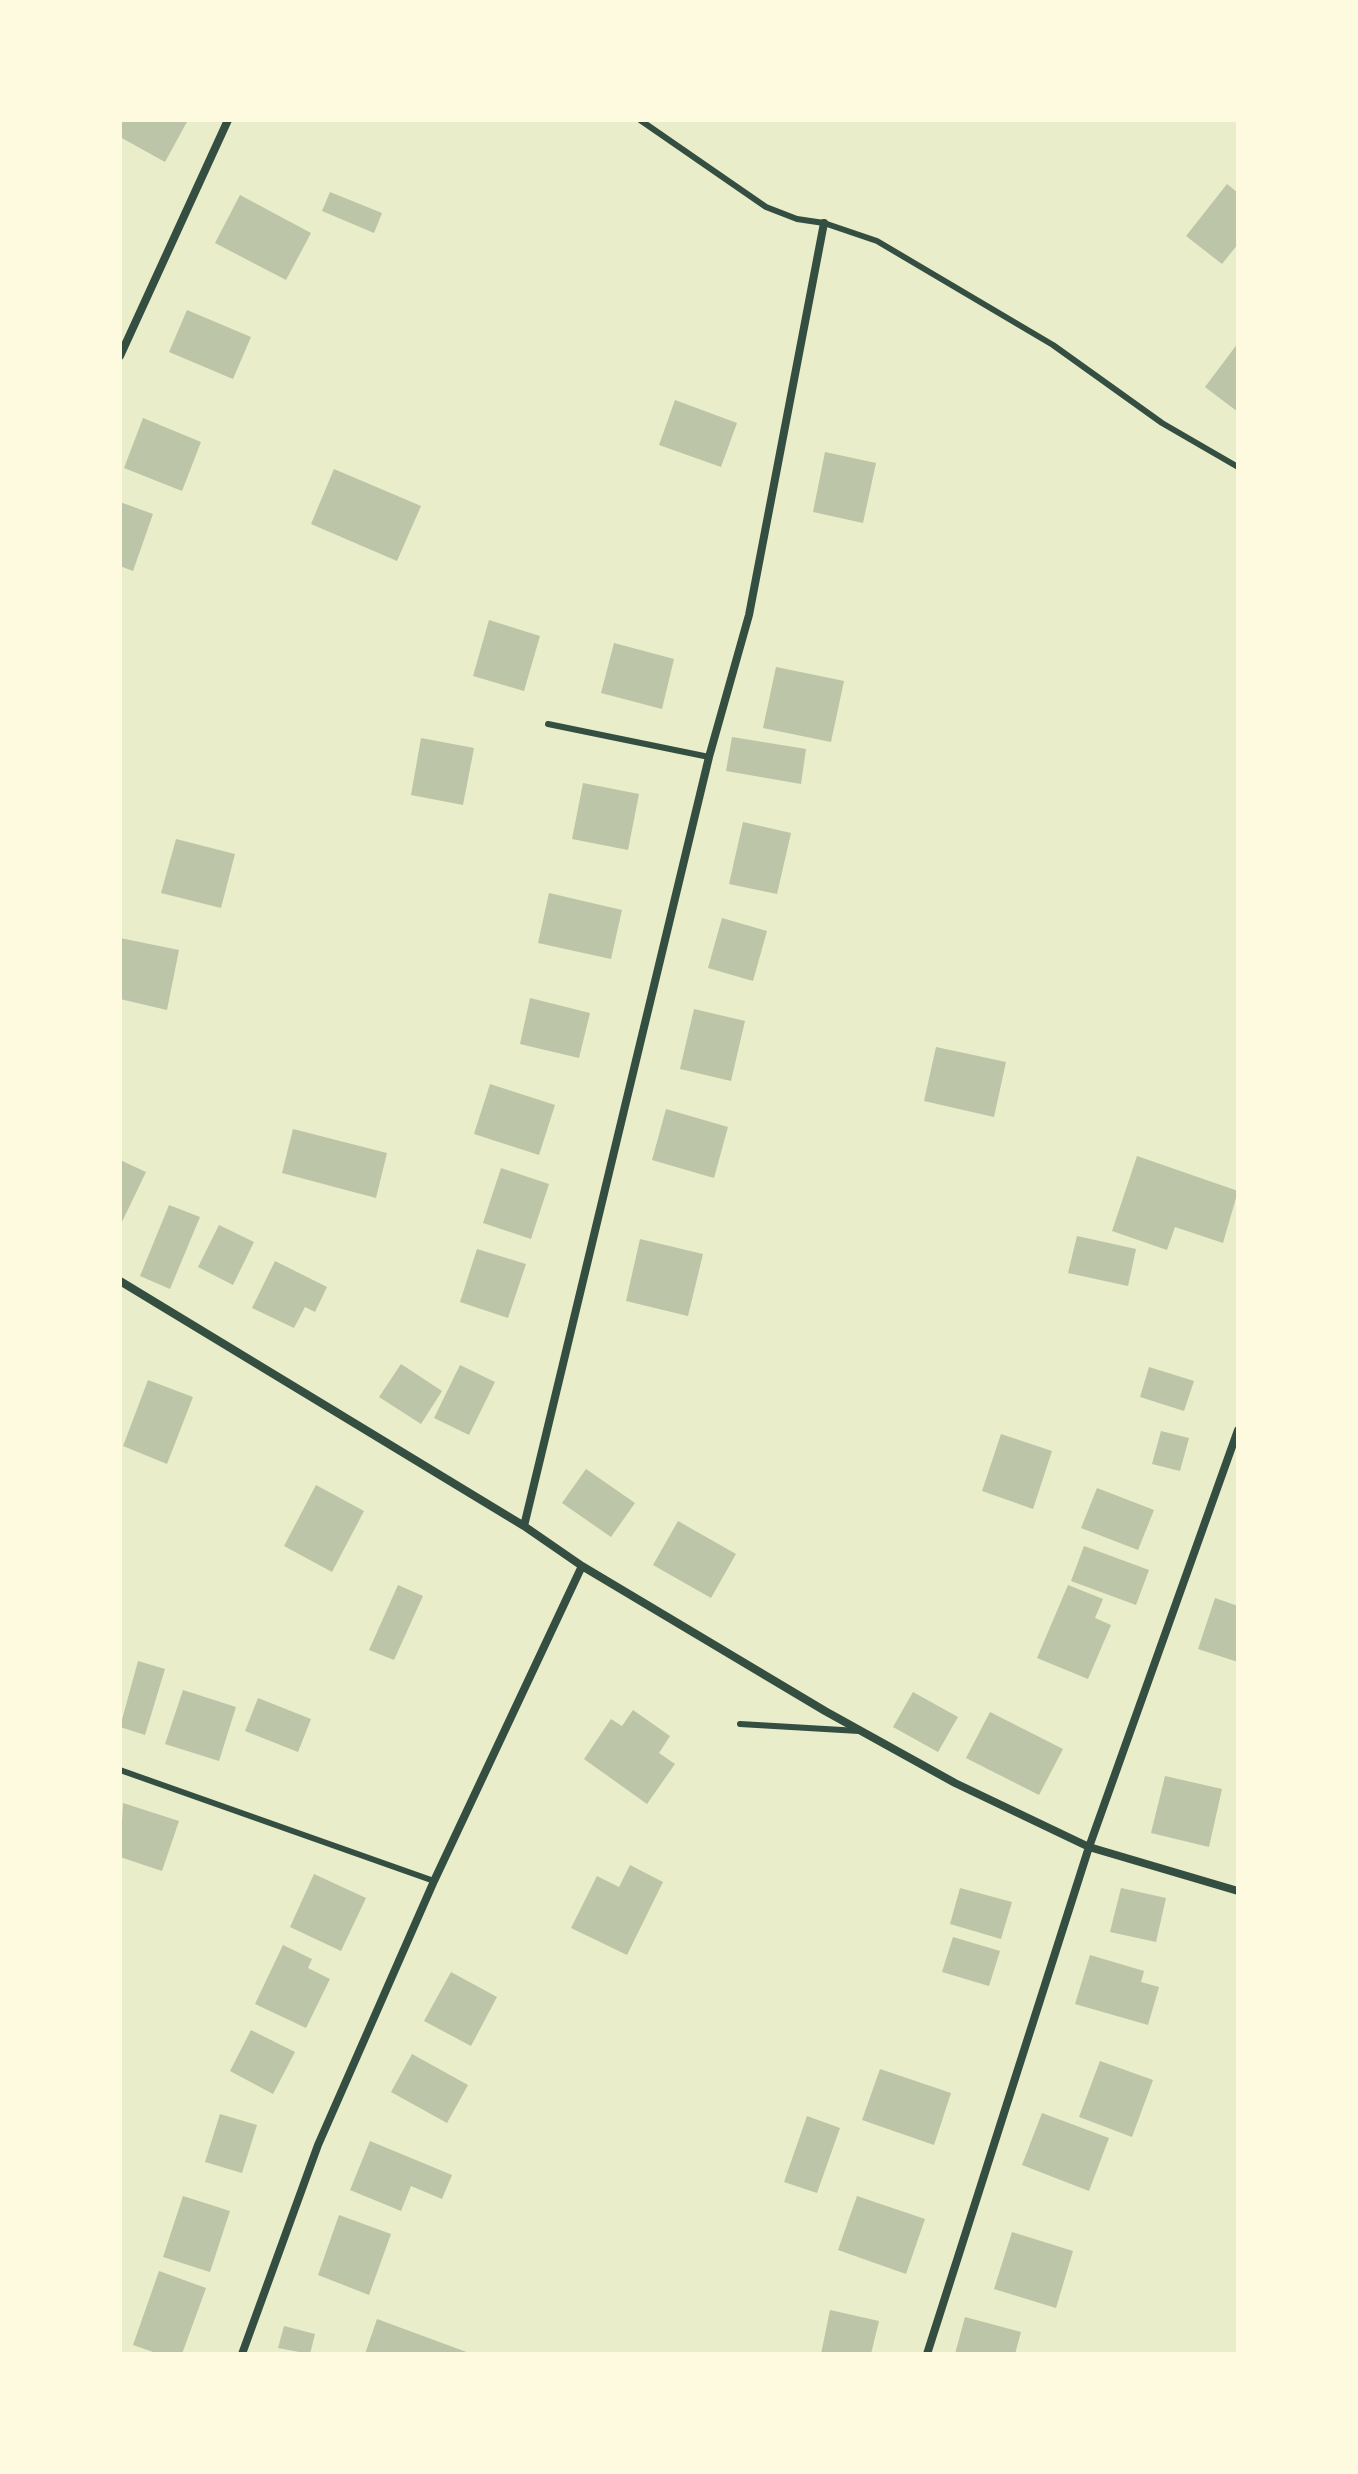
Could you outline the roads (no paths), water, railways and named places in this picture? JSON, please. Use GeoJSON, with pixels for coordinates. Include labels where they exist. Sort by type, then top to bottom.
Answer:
{"type":"FeatureCollection","features":[{"type":"Feature","properties":{"kind":"street"},"geometry":{"type":"LineString","coordinates":[[120,356],[228,120]]}},
{"type":"Feature","properties":{"kind":"street"},"geometry":{"type":"LineString","coordinates":[[524,1526],[709,757],[749,615],[824,223]]}},
{"type":"Feature","properties":{"kind":"street"},"geometry":{"type":"LineString","coordinates":[[120,1281],[524,1526],[582,1566],[955,1783],[1089,1847],[1238,1891]]}},
{"type":"Feature","properties":{"kind":"street"},"geometry":{"type":"LineString","coordinates":[[927,2354],[1089,1847],[1238,1430]]}},
{"type":"Feature","properties":{"kind":"street"},"geometry":{"type":"LineString","coordinates":[[242,2354],[318,2145],[434,1881],[582,1566]]}},
{"type":"Feature","properties":{"kind":"lane"},"geometry":{"type":"LineString","coordinates":[[640,120],[766,207],[877,241],[905,257],[1053,345],[1162,423],[1238,467]]}},
{"type":"Feature","properties":{"kind":"lane"},"geometry":{"type":"LineString","coordinates":[[548,724],[709,757]]}},
{"type":"Feature","properties":{"kind":"lane"},"geometry":{"type":"LineString","coordinates":[[740,1724],[863,1731]]}},
{"type":"Feature","properties":{"kind":"lane"},"geometry":{"type":"LineString","coordinates":[[120,1770],[434,1881]]}}]}
